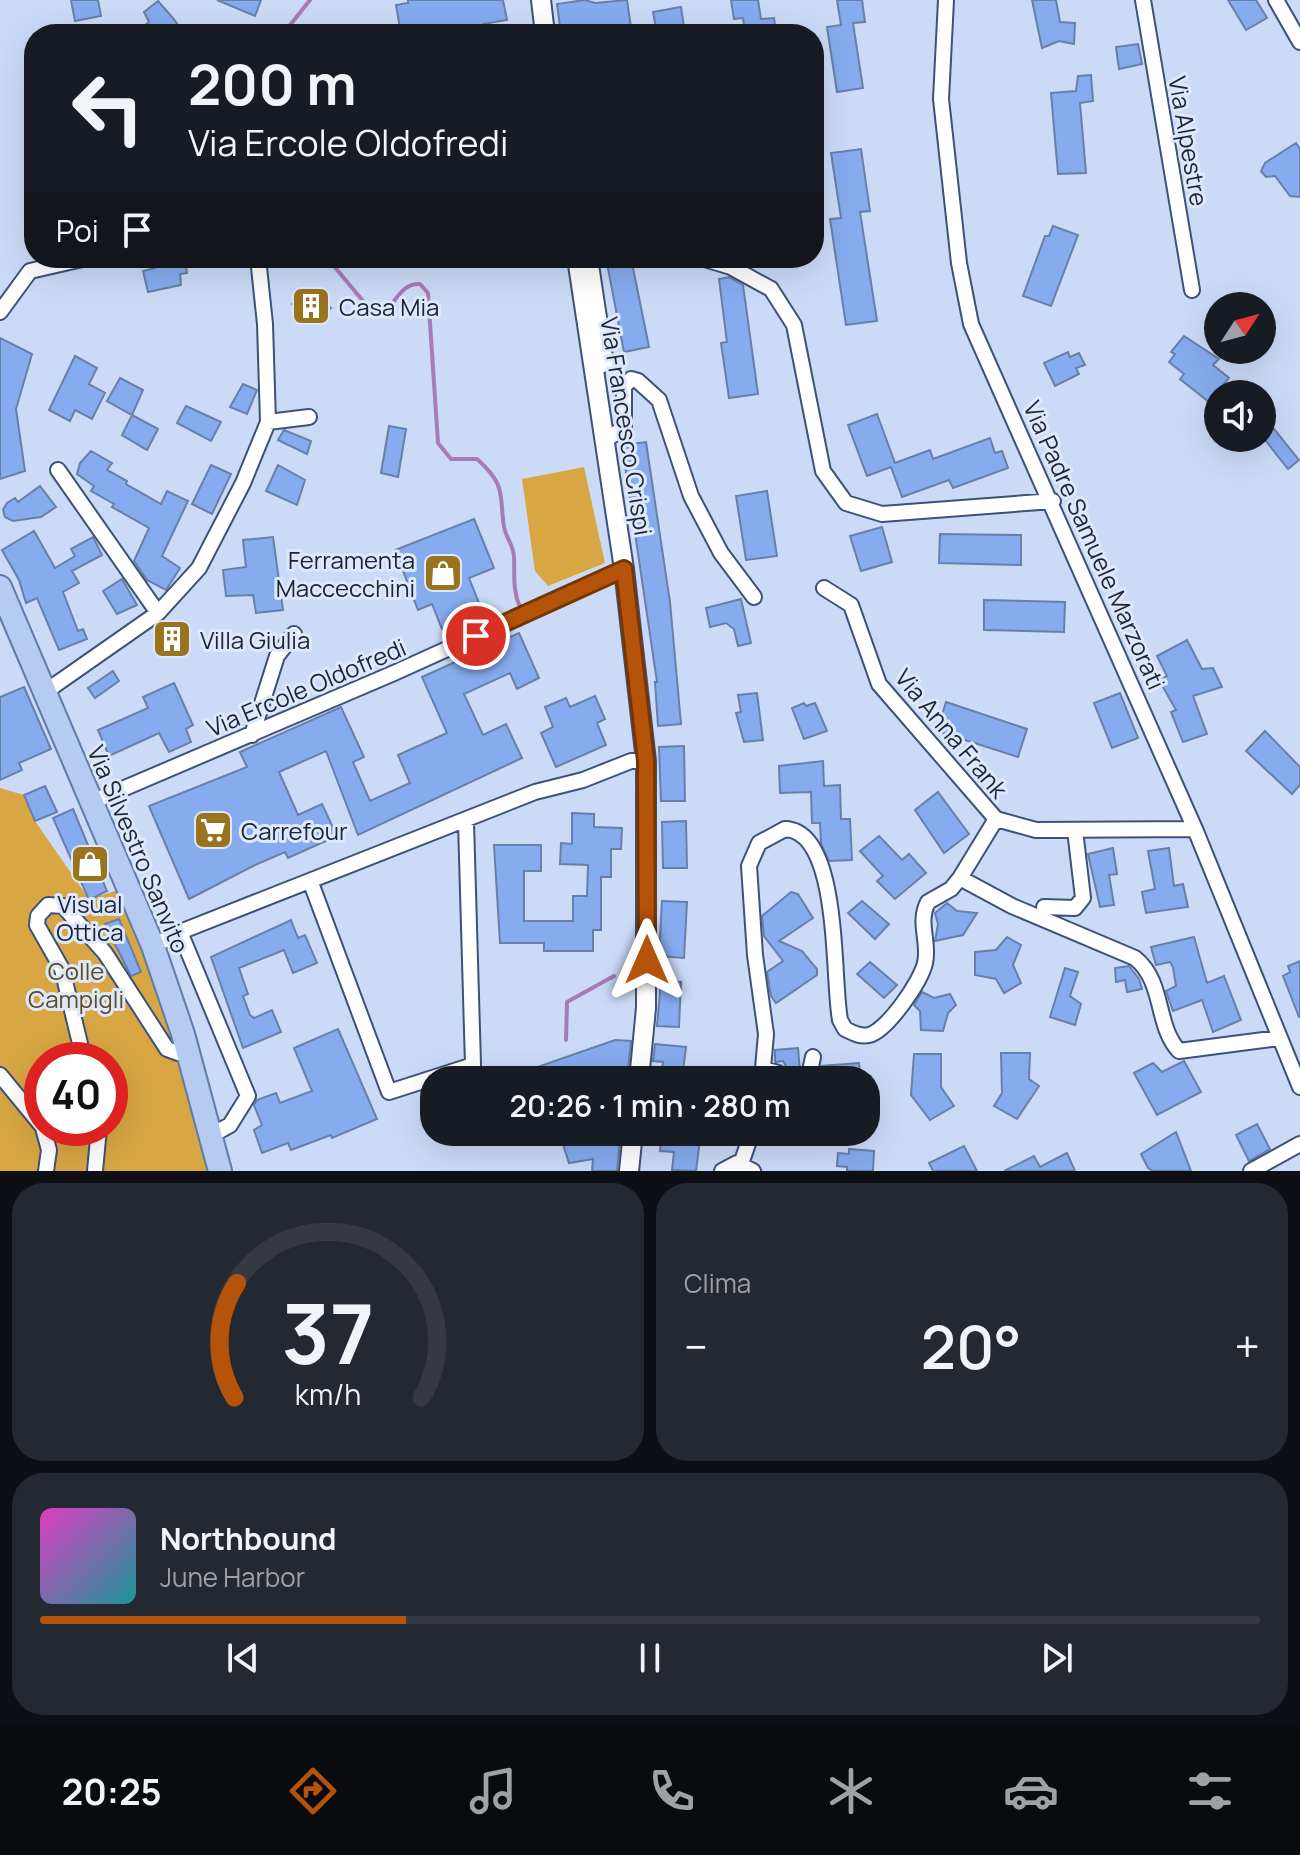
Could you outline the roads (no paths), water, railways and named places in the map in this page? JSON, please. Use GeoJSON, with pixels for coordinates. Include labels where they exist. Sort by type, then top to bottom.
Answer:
{"type":"FeatureCollection","features":[{"type":"Feature","properties":{"kind":"main road","name":"Via Silvestro Sanvito"},"geometry":{"type":"LineString","coordinates":[[0,587],[153,946],[188,1051],[220,1171]]}},
{"type":"Feature","properties":{"kind":"street"},"geometry":{"type":"LineString","coordinates":[[534,0],[542,24]]}},
{"type":"Feature","properties":{"kind":"street"},"geometry":{"type":"LineString","coordinates":[[541,0],[543,24]]}},
{"type":"Feature","properties":{"kind":"street","name":"Via Padre Samuele Marzorati"},"geometry":{"type":"LineString","coordinates":[[946,0],[941,99],[959,263],[971,324],[1053,501],[1195,829],[1299,1082]]}},
{"type":"Feature","properties":{"kind":"street","name":"Via Alpestre"},"geometry":{"type":"LineString","coordinates":[[1143,0],[1192,290]]}},
{"type":"Feature","properties":{"kind":"street"},"geometry":{"type":"LineString","coordinates":[[1276,0],[1300,42]]}},
{"type":"Feature","properties":{"kind":"street"},"geometry":{"type":"LineString","coordinates":[[0,312],[30,271],[43,268]]}},
{"type":"Feature","properties":{"kind":"street"},"geometry":{"type":"LineString","coordinates":[[45,692],[158,613],[199,568],[243,483],[268,422],[265,324],[259,268]]}},
{"type":"Feature","properties":{"kind":"street","name":"Via Francesco Crispi"},"geometry":{"type":"LineString","coordinates":[[578,268],[624,569],[646,761],[646,1008],[640,1066]]}},
{"type":"Feature","properties":{"kind":"street"},"geometry":{"type":"LineString","coordinates":[[592,268],[606,364],[593,368]]}},
{"type":"Feature","properties":{"kind":"street"},"geometry":{"type":"LineString","coordinates":[[733,268],[771,289],[794,325],[823,471],[846,503],[882,514],[1053,501]]}},
{"type":"Feature","properties":{"kind":"street"},"geometry":{"type":"LineString","coordinates":[[605,440],[624,428],[624,387],[631,379],[638,381],[659,400],[691,496],[721,553],[754,597]]}},
{"type":"Feature","properties":{"kind":"street"},"geometry":{"type":"LineString","coordinates":[[268,422],[309,417]]}},
{"type":"Feature","properties":{"kind":"street"},"geometry":{"type":"LineString","coordinates":[[58,470],[158,613]]}},
{"type":"Feature","properties":{"kind":"street","name":"Via Ercole Oldofredi"},"geometry":{"type":"LineString","coordinates":[[92,802],[394,673],[624,569]]}},
{"type":"Feature","properties":{"kind":"street","name":"Via Anna Frank"},"geometry":{"type":"LineString","coordinates":[[824,588],[851,605],[879,684],[996,819],[1036,830],[1195,829]]}},
{"type":"Feature","properties":{"kind":"street"},"geometry":{"type":"LineString","coordinates":[[252,735],[277,656],[294,634]]}},
{"type":"Feature","properties":{"kind":"street"},"geometry":{"type":"LineString","coordinates":[[153,946],[180,932],[466,822],[535,792],[583,780],[631,761],[646,761]]}},
{"type":"Feature","properties":{"kind":"street"},"geometry":{"type":"LineString","coordinates":[[764,1066],[766,1034],[755,955],[749,866],[759,843],[785,829],[805,834],[814,845],[824,871],[840,1020],[845,1029],[860,1036],[876,1032],[890,1020],[916,981],[926,961],[923,911],[928,902],[951,889],[960,878],[996,819]]}},
{"type":"Feature","properties":{"kind":"street"},"geometry":{"type":"LineString","coordinates":[[311,883],[389,1092],[473,1065],[466,822]]}},
{"type":"Feature","properties":{"kind":"street"},"geometry":{"type":"LineString","coordinates":[[1044,907],[1075,908],[1083,898],[1075,830]]}},
{"type":"Feature","properties":{"kind":"street"},"geometry":{"type":"LineString","coordinates":[[960,878],[1012,906],[1135,958],[1149,969],[1169,1039],[1179,1051],[1279,1038]]}},
{"type":"Feature","properties":{"kind":"street"},"geometry":{"type":"LineString","coordinates":[[80,1042],[62,969],[37,925],[38,916],[48,905],[63,906],[88,932],[167,1049],[178,1053],[188,1051]]}},
{"type":"Feature","properties":{"kind":"street","name":"Via Silvestro Sanvito"},"geometry":{"type":"LineString","coordinates":[[180,932],[248,1096],[230,1125],[210,1136]]}},
{"type":"Feature","properties":{"kind":"street"},"geometry":{"type":"LineString","coordinates":[[811,1066],[813,1057]]}},
{"type":"Feature","properties":{"kind":"street"},"geometry":{"type":"LineString","coordinates":[[0,1075],[24,1105]]}},
{"type":"Feature","properties":{"kind":"street"},"geometry":{"type":"LineString","coordinates":[[1251,1171],[1300,1144]]}},
{"type":"Feature","properties":{"kind":"street"},"geometry":{"type":"LineString","coordinates":[[46,1171],[48,1146]]}},
{"type":"Feature","properties":{"kind":"street"},"geometry":{"type":"LineString","coordinates":[[95,1171],[97,1146]]}},
{"type":"Feature","properties":{"kind":"street"},"geometry":{"type":"LineString","coordinates":[[629,1171],[632,1146]]}},
{"type":"Feature","properties":{"kind":"street"},"geometry":{"type":"LineString","coordinates":[[722,1171],[747,1167],[750,1146]]}},
{"type":"Feature","properties":{"kind":"waterway"},"geometry":{"type":"LineString","coordinates":[[291,24],[310,0]]}},
{"type":"Feature","properties":{"kind":"waterway"},"geometry":{"type":"LineString","coordinates":[[336,268],[373,313],[382,314],[403,290],[413,285],[420,284],[428,293],[438,443],[451,459],[477,459],[493,476],[500,491],[504,527],[514,553],[515,588],[520,607]]}},
{"type":"Feature","properties":{"kind":"waterway"},"geometry":{"type":"LineString","coordinates":[[566,1040],[567,1002],[614,976]]}},
{"type":"Feature","properties":{"kind":"place","name":"Casa Mia"},"geometry":{"type":"Point","coordinates":[311,306]}},
{"type":"Feature","properties":{"kind":"place","name":"Ferramenta Maccecchini"},"geometry":{"type":"Point","coordinates":[443,573]}},
{"type":"Feature","properties":{"kind":"place","name":"Villa Giulia"},"geometry":{"type":"Point","coordinates":[172,639]}},
{"type":"Feature","properties":{"kind":"place","name":"Carrefour"},"geometry":{"type":"Point","coordinates":[213,830]}},
{"type":"Feature","properties":{"kind":"place","name":"Visual Ottica"},"geometry":{"type":"Point","coordinates":[90,864]}},
{"type":"Feature","properties":{"kind":"park label","name":"Colle Campigli"},"geometry":{"type":"Point","coordinates":[76,984]}}]}
